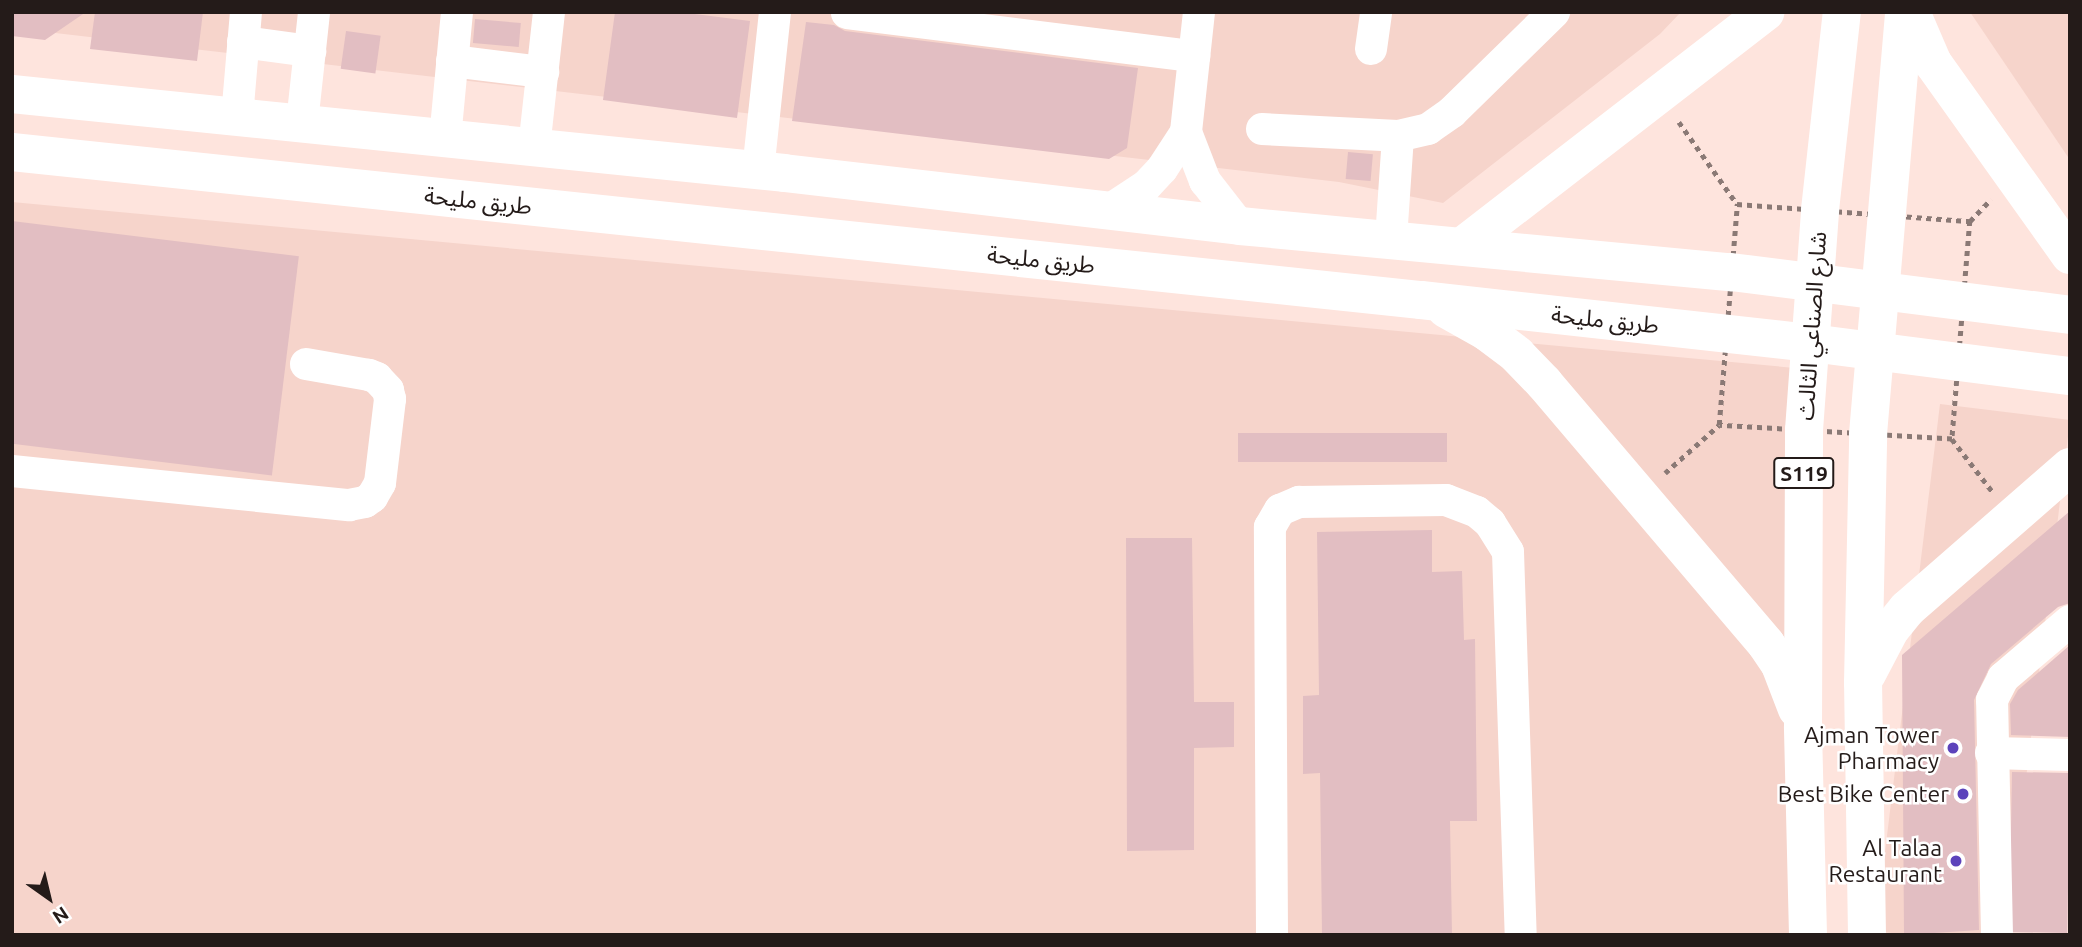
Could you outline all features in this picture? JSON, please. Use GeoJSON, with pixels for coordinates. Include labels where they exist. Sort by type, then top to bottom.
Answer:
{"type":"FeatureCollection","features":[{"type":"Feature","properties":{"kind":"main road"},"geometry":{"type":"LineString","coordinates":[[1464,245],[1766,12]]}},
{"type":"Feature","properties":{"kind":"main road","name":"شارع الصناعي الثالث"},"geometry":{"type":"LineString","coordinates":[[1808,935],[1803,727],[1804,430],[1815,282],[1842,12]]}},
{"type":"Feature","properties":{"kind":"main road","name":"S119"},"geometry":{"type":"LineString","coordinates":[[1867,935],[1863,683],[1868,434],[1904,12]]}},
{"type":"Feature","properties":{"kind":"main road"},"geometry":{"type":"LineString","coordinates":[[1911,12],[1933,63],[2070,255]]}},
{"type":"Feature","properties":{"kind":"main road"},"geometry":{"type":"LineString","coordinates":[[12,94],[771,172],[1240,226],[1464,245],[1815,282],[2070,315]]}},
{"type":"Feature","properties":{"kind":"main road","name":"طريق مليحة"},"geometry":{"type":"LineString","coordinates":[[12,152],[1421,300],[1811,343],[2070,376]]}},
{"type":"Feature","properties":{"kind":"main road"},"geometry":{"type":"LineString","coordinates":[[732,228],[761,215],[780,190],[771,172]]}},
{"type":"Feature","properties":{"kind":"main road"},"geometry":{"type":"LineString","coordinates":[[1421,300],[1454,312],[1517,355],[1766,644],[1780,665],[1803,727]]}},
{"type":"Feature","properties":{"kind":"main road"},"geometry":{"type":"LineString","coordinates":[[1863,683],[1875,653],[1907,609],[2070,467]]}},
{"type":"Feature","properties":{"kind":"street"},"geometry":{"type":"LineString","coordinates":[[302,123],[314,12]]}},
{"type":"Feature","properties":{"kind":"street"},"geometry":{"type":"LineString","coordinates":[[445,139],[457,12]]}},
{"type":"Feature","properties":{"kind":"street"},"geometry":{"type":"LineString","coordinates":[[534,148],[549,12]]}},
{"type":"Feature","properties":{"kind":"street"},"geometry":{"type":"LineString","coordinates":[[771,172],[775,12]]}},
{"type":"Feature","properties":{"kind":"street"},"geometry":{"type":"LineString","coordinates":[[1110,210],[1147,185],[1162,169],[1186,132],[1199,12]]}},
{"type":"Feature","properties":{"kind":"street"},"geometry":{"type":"LineString","coordinates":[[1371,49],[1376,12]]}},
{"type":"Feature","properties":{"kind":"street"},"geometry":{"type":"LineString","coordinates":[[1262,129],[1398,136],[1428,130],[1441,122],[1554,12]]}},
{"type":"Feature","properties":{"kind":"street"},"geometry":{"type":"LineString","coordinates":[[847,13],[1194,56]]}},
{"type":"Feature","properties":{"kind":"street"},"geometry":{"type":"LineString","coordinates":[[237,117],[244,27],[310,51]]}},
{"type":"Feature","properties":{"kind":"street"},"geometry":{"type":"LineString","coordinates":[[453,61],[543,72]]}},
{"type":"Feature","properties":{"kind":"street"},"geometry":{"type":"LineString","coordinates":[[1186,132],[1205,181],[1240,226]]}},
{"type":"Feature","properties":{"kind":"street"},"geometry":{"type":"LineString","coordinates":[[1391,239],[1398,136]]}},
{"type":"Feature","properties":{"kind":"street"},"geometry":{"type":"LineString","coordinates":[[12,471],[349,505],[365,502],[372,497],[380,483],[388,390],[377,378],[369,375],[306,364]]}},
{"type":"Feature","properties":{"kind":"street"},"geometry":{"type":"LineString","coordinates":[[1272,935],[1270,527],[1280,510],[1298,502],[1446,500],[1477,512],[1490,523],[1508,552],[1521,935]]}},
{"type":"Feature","properties":{"kind":"street"},"geometry":{"type":"LineString","coordinates":[[1997,935],[1990,711],[1997,688],[2012,670],[2070,621]]}},
{"type":"Feature","properties":{"kind":"street"},"geometry":{"type":"LineString","coordinates":[[1991,753],[2070,755]]}},
{"type":"Feature","properties":{"kind":"path"},"geometry":{"type":"LineString","coordinates":[[1660,94],[1737,204]]}},
{"type":"Feature","properties":{"kind":"path"},"geometry":{"type":"LineString","coordinates":[[1639,495],[1719,425]]}},
{"type":"Feature","properties":{"kind":"path"},"geometry":{"type":"LineString","coordinates":[[1952,439],[2012,517]]}},
{"type":"Feature","properties":{"kind":"shaded area"},"geometry":{"type":"Polygon","coordinates":[[[12,12],[1681,12],[1660,34],[1443,203],[1339,182],[12,28],[12,12]]]}},
{"type":"Feature","properties":{"kind":"shaded area"},"geometry":{"type":"Polygon","coordinates":[[[1970,12],[2070,12],[2070,160],[1970,12]]]}},
{"type":"Feature","properties":{"kind":"shaded area"},"geometry":{"type":"Polygon","coordinates":[[[12,202],[1795,368],[1794,935],[12,935],[12,202]]]}},
{"type":"Feature","properties":{"kind":"shaded area"},"geometry":{"type":"Polygon","coordinates":[[[1940,404],[2070,420],[2007,935],[1908,935],[1875,931],[1940,404]]]}},
{"type":"Feature","properties":{"kind":"building"},"geometry":{"type":"Polygon","coordinates":[[[12,12],[86,12],[45,40],[12,36],[12,12]]]}},
{"type":"Feature","properties":{"kind":"building"},"geometry":{"type":"Polygon","coordinates":[[[95,12],[203,12],[197,61],[90,49],[95,12]]]}},
{"type":"Feature","properties":{"kind":"building"},"geometry":{"type":"Polygon","coordinates":[[[615,12],[679,12],[750,21],[737,118],[603,100],[615,12]]]}},
{"type":"Feature","properties":{"kind":"building"},"geometry":{"type":"Polygon","coordinates":[[[475,19],[521,23],[519,47],[473,43],[475,19]]]}},
{"type":"Feature","properties":{"kind":"building"},"geometry":{"type":"Polygon","coordinates":[[[806,22],[834,25],[845,31],[1138,68],[1127,148],[1109,159],[792,121],[806,22]]]}},
{"type":"Feature","properties":{"kind":"building"},"geometry":{"type":"Polygon","coordinates":[[[346,31],[381,36],[375,74],[341,69],[346,31]]]}},
{"type":"Feature","properties":{"kind":"building"},"geometry":{"type":"Polygon","coordinates":[[[1348,152],[1373,154],[1371,181],[1346,179],[1348,152]]]}},
{"type":"Feature","properties":{"kind":"building"},"geometry":{"type":"Polygon","coordinates":[[[12,221],[299,256],[272,476],[12,444],[12,221]]]}},
{"type":"Feature","properties":{"kind":"building"},"geometry":{"type":"Polygon","coordinates":[[[1238,433],[1447,433],[1447,462],[1238,462],[1238,433]]]}},
{"type":"Feature","properties":{"kind":"building"},"geometry":{"type":"Polygon","coordinates":[[[2070,511],[2070,603],[2058,607],[1991,664],[1974,700],[1979,930],[1904,935],[1902,655],[2070,511]]]}},
{"type":"Feature","properties":{"kind":"building"},"geometry":{"type":"Polygon","coordinates":[[[1432,530],[1432,572],[1462,571],[1464,640],[1475,639],[1477,821],[1450,821],[1452,935],[1322,935],[1320,773],[1303,774],[1303,696],[1319,695],[1317,532],[1432,530]]]}},
{"type":"Feature","properties":{"kind":"building"},"geometry":{"type":"Polygon","coordinates":[[[1126,538],[1192,538],[1194,702],[1234,702],[1234,747],[1194,748],[1194,850],[1127,851],[1126,538]]]}},
{"type":"Feature","properties":{"kind":"building"},"geometry":{"type":"Polygon","coordinates":[[[2070,645],[2070,737],[2011,735],[2010,704],[2018,690],[2070,645]]]}},
{"type":"Feature","properties":{"kind":"building"},"geometry":{"type":"Polygon","coordinates":[[[2012,772],[2070,773],[2067,933],[2009,932],[2012,772]]]}},
{"type":"Feature","properties":{"kind":"place","name":"Ajman Tower Pharmacy"},"geometry":{"type":"Point","coordinates":[1953,748]}},
{"type":"Feature","properties":{"kind":"place","name":"Best Bike Center"},"geometry":{"type":"Point","coordinates":[1963,794]}},
{"type":"Feature","properties":{"kind":"place","name":"Al Talaa Restaurant"},"geometry":{"type":"Point","coordinates":[1956,861]}}]}
